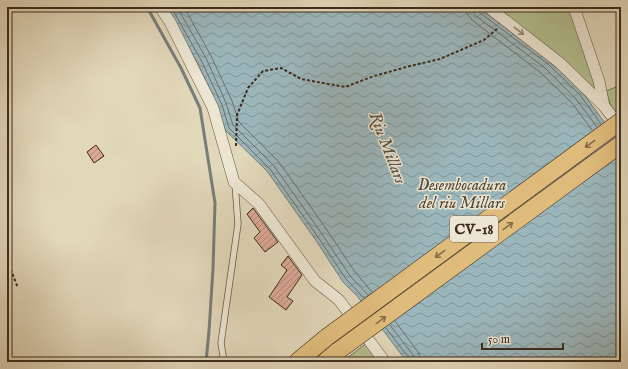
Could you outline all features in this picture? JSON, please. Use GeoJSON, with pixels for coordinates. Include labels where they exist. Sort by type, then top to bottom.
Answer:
{"type":"FeatureCollection","features":[{"type":"Feature","properties":{"kind":"main road","name":"CV-18"},"geometry":{"type":"LineString","coordinates":[[297,362],[327,337],[621,121]]}},
{"type":"Feature","properties":{"kind":"main road","name":"CV-18"},"geometry":{"type":"LineString","coordinates":[[332,357],[621,144]]}},
{"type":"Feature","properties":{"kind":"street"},"geometry":{"type":"LineString","coordinates":[[160,7],[170,22],[213,108],[234,182],[259,204],[315,281],[339,300],[382,361]]}},
{"type":"Feature","properties":{"kind":"street"},"geometry":{"type":"LineString","coordinates":[[488,7],[560,63],[604,106],[621,128]]}},
{"type":"Feature","properties":{"kind":"street"},"geometry":{"type":"LineString","coordinates":[[574,7],[599,81],[604,106]]}},
{"type":"Feature","properties":{"kind":"lane"},"geometry":{"type":"LineString","coordinates":[[224,362],[221,343],[238,224],[234,182]]}},
{"type":"Feature","properties":{"kind":"path"},"geometry":{"type":"LineString","coordinates":[[236,153],[237,115],[248,88],[263,71],[281,68],[301,79],[344,87],[374,76],[440,59],[484,40],[506,20]]}},
{"type":"Feature","properties":{"kind":"path"},"geometry":{"type":"LineString","coordinates":[[7,260],[18,288]]}},
{"type":"Feature","properties":{"kind":"green space"},"geometry":{"type":"Polygon","coordinates":[[[507,7],[573,7],[602,103],[501,14],[507,7]]]}},
{"type":"Feature","properties":{"kind":"green space"},"geometry":{"type":"Polygon","coordinates":[[[621,85],[621,111],[614,116],[606,91],[621,85]]]}},
{"type":"Feature","properties":{"kind":"green space"},"geometry":{"type":"Polygon","coordinates":[[[368,342],[380,359],[377,362],[342,362],[368,342]]]}},
{"type":"Feature","properties":{"kind":"water","name":"Riu Millars"},"geometry":{"type":"Polygon","coordinates":[[[167,7],[479,7],[550,61],[583,93],[621,145],[621,362],[407,362],[358,297],[343,282],[267,171],[225,130],[218,106],[197,62],[167,7]]]}},
{"type":"Feature","properties":{"kind":"building"},"geometry":{"type":"Polygon","coordinates":[[[96,145],[104,156],[94,163],[87,152],[96,145]]]}},
{"type":"Feature","properties":{"kind":"building"},"geometry":{"type":"Polygon","coordinates":[[[253,208],[278,242],[265,252],[254,238],[260,232],[247,214],[253,208]]]}},
{"type":"Feature","properties":{"kind":"building"},"geometry":{"type":"Polygon","coordinates":[[[288,256],[302,275],[287,297],[293,301],[286,310],[269,297],[287,270],[281,265],[288,256]]]}},
{"type":"Feature","properties":{"kind":"waterway"},"geometry":{"type":"LineString","coordinates":[[147,7],[181,68],[200,108],[215,203],[213,269],[206,362]]}},
{"type":"Feature","properties":{"kind":"park label","name":"Desembocadura del riu Millars"},"geometry":{"type":"Point","coordinates":[462,195]}}]}
